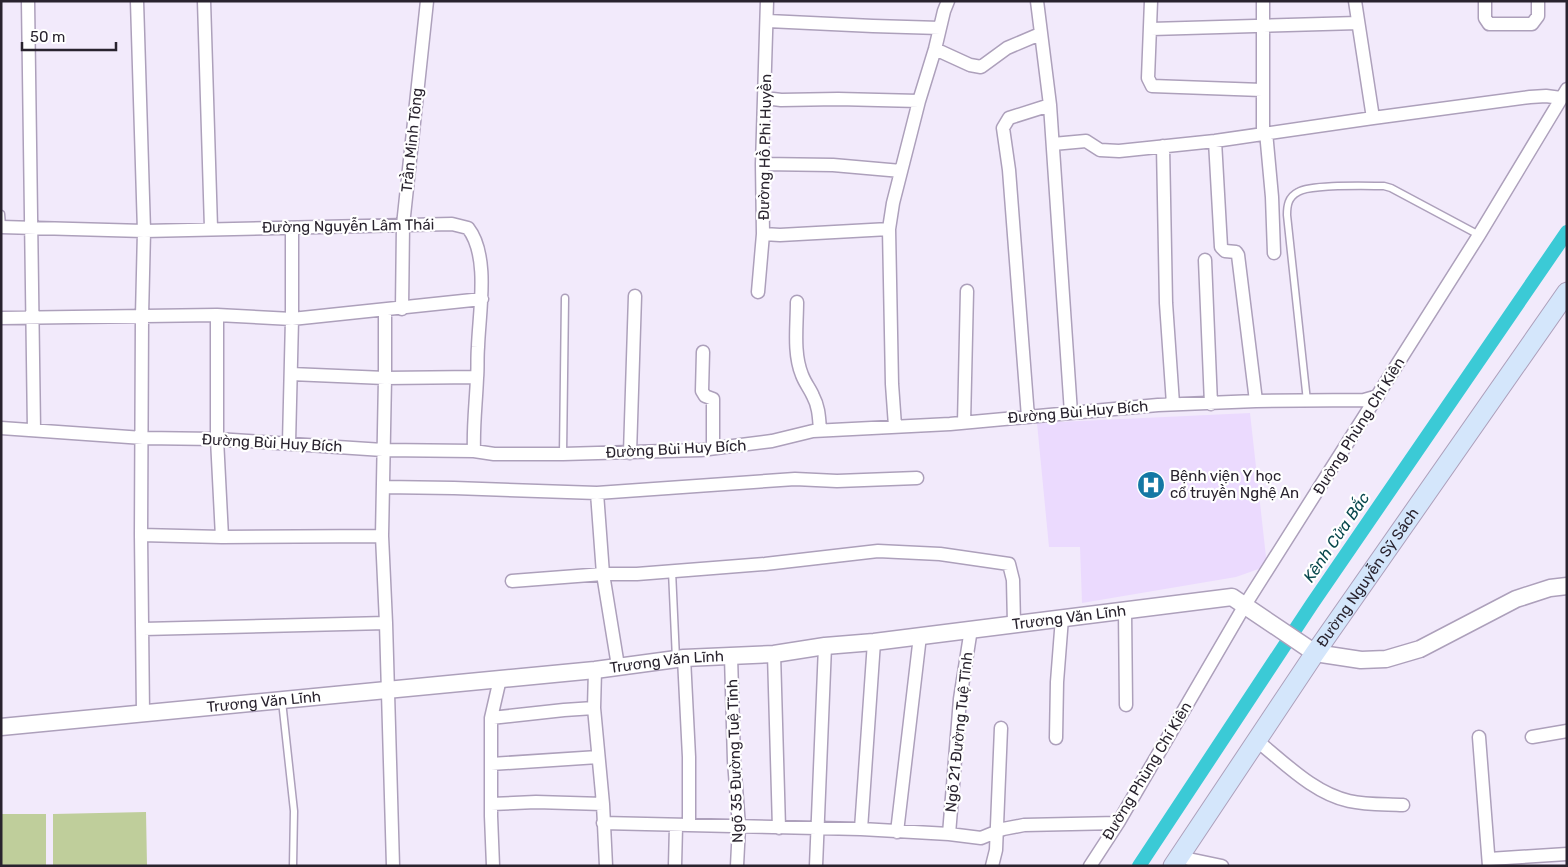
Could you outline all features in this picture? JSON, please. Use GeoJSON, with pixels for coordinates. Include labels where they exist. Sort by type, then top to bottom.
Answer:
{"type":"FeatureCollection","features":[{"type":"Feature","properties":{"kind":"main road","name":"Đường Nguyễn Sỹ Sách"},"geometry":{"type":"LineString","coordinates":[[1176,861],[1312,651],[1567,292]]}},
{"type":"Feature","properties":{"kind":"street"},"geometry":{"type":"LineString","coordinates":[[28,1],[34,430]]}},
{"type":"Feature","properties":{"kind":"street"},"geometry":{"type":"LineString","coordinates":[[137,1],[144,231],[141,536],[143,714]]}},
{"type":"Feature","properties":{"kind":"street"},"geometry":{"type":"LineString","coordinates":[[204,1],[212,228]]}},
{"type":"Feature","properties":{"kind":"street","name":"Trần Minh Tông"},"geometry":{"type":"LineString","coordinates":[[402,308],[403,226],[427,1]]}},
{"type":"Feature","properties":{"kind":"street","name":"Đường Hồ Phi Huyền"},"geometry":{"type":"LineString","coordinates":[[758,292],[763,234],[762,164],[768,21],[767,1]]}},
{"type":"Feature","properties":{"kind":"street"},"geometry":{"type":"LineString","coordinates":[[895,426],[892,384],[889,229],[901,170],[948,1]]}},
{"type":"Feature","properties":{"kind":"street"},"geometry":{"type":"LineString","coordinates":[[1037,1],[1050,105],[1071,413]]}},
{"type":"Feature","properties":{"kind":"street"},"geometry":{"type":"LineString","coordinates":[[1151,1],[1148,78],[1152,86],[1262,90]]}},
{"type":"Feature","properties":{"kind":"street"},"geometry":{"type":"LineString","coordinates":[[1263,1],[1262,90],[1272,197],[1274,253]]}},
{"type":"Feature","properties":{"kind":"street"},"geometry":{"type":"LineString","coordinates":[[1355,1],[1373,118]]}},
{"type":"Feature","properties":{"kind":"street"},"geometry":{"type":"LineString","coordinates":[[1485,1],[1485,18],[1487,23],[1491,24],[1532,24],[1538,16],[1538,1]]}},
{"type":"Feature","properties":{"kind":"street"},"geometry":{"type":"LineString","coordinates":[[768,21],[940,28]]}},
{"type":"Feature","properties":{"kind":"street"},"geometry":{"type":"LineString","coordinates":[[1151,29],[1358,23]]}},
{"type":"Feature","properties":{"kind":"street"},"geometry":{"type":"LineString","coordinates":[[936,49],[970,65],[981,67],[1007,48],[1040,34]]}},
{"type":"Feature","properties":{"kind":"street"},"geometry":{"type":"LineString","coordinates":[[1053,144],[1086,141],[1100,150],[1106,151],[1215,141],[1564,93]]}},
{"type":"Feature","properties":{"kind":"street","name":"Đường Phùng Chí Kiên"},"geometry":{"type":"LineString","coordinates":[[1090,866],[1118,823],[1245,604],[1479,235],[1564,93]]}},
{"type":"Feature","properties":{"kind":"street"},"geometry":{"type":"LineString","coordinates":[[765,98],[781,100],[838,98],[919,101]]}},
{"type":"Feature","properties":{"kind":"street"},"geometry":{"type":"LineString","coordinates":[[1028,417],[1009,170],[1003,128],[1009,118],[1050,105]]}},
{"type":"Feature","properties":{"kind":"street"},"geometry":{"type":"LineString","coordinates":[[1215,141],[1221,247],[1225,251],[1236,252],[1238,255],[1256,401]]}},
{"type":"Feature","properties":{"kind":"street"},"geometry":{"type":"LineString","coordinates":[[1163,146],[1166,303],[1173,404]]}},
{"type":"Feature","properties":{"kind":"street"},"geometry":{"type":"LineString","coordinates":[[762,164],[833,165],[901,170]]}},
{"type":"Feature","properties":{"kind":"street","name":"Đường Nguyễn Lâm Thái"},"geometry":{"type":"LineString","coordinates":[[2,227],[144,231],[452,224],[468,228],[476,238],[481,268],[482,298],[478,377],[473,418],[474,451]]}},
{"type":"Feature","properties":{"kind":"street"},"geometry":{"type":"LineString","coordinates":[[289,443],[292,228]]}},
{"type":"Feature","properties":{"kind":"street"},"geometry":{"type":"LineString","coordinates":[[763,234],[780,236],[889,229]]}},
{"type":"Feature","properties":{"kind":"street"},"geometry":{"type":"LineString","coordinates":[[1205,260],[1211,404]]}},
{"type":"Feature","properties":{"kind":"street"},"geometry":{"type":"LineString","coordinates":[[964,423],[967,291]]}},
{"type":"Feature","properties":{"kind":"street"},"geometry":{"type":"LineString","coordinates":[[630,453],[635,296]]}},
{"type":"Feature","properties":{"kind":"street"},"geometry":{"type":"LineString","coordinates":[[1,318],[217,315],[292,319],[482,298]]}},
{"type":"Feature","properties":{"kind":"street"},"geometry":{"type":"LineString","coordinates":[[797,302],[796,344],[799,362],[802,376],[819,412],[820,430]]}},
{"type":"Feature","properties":{"kind":"street"},"geometry":{"type":"LineString","coordinates":[[385,310],[382,536],[393,866]]}},
{"type":"Feature","properties":{"kind":"street"},"geometry":{"type":"LineString","coordinates":[[217,315],[217,439],[222,538]]}},
{"type":"Feature","properties":{"kind":"street"},"geometry":{"type":"LineString","coordinates":[[704,352],[702,391],[706,396],[713,399],[713,448]]}},
{"type":"Feature","properties":{"kind":"street"},"geometry":{"type":"LineString","coordinates":[[291,374],[385,378],[478,377]]}},
{"type":"Feature","properties":{"kind":"street","name":"Đường Bùi Huy Bích"},"geometry":{"type":"LineString","coordinates":[[1,428],[143,438],[217,439],[383,450],[474,451],[494,454],[630,453],[701,450],[755,444],[820,430],[964,423],[1173,404],[1364,400],[1378,396]]}},
{"type":"Feature","properties":{"kind":"street"},"geometry":{"type":"LineString","coordinates":[[383,487],[598,493],[795,479],[837,481],[917,478]]}},
{"type":"Feature","properties":{"kind":"street"},"geometry":{"type":"LineString","coordinates":[[598,493],[602,574],[618,666]]}},
{"type":"Feature","properties":{"kind":"street"},"geometry":{"type":"LineString","coordinates":[[141,536],[222,538],[382,536]]}},
{"type":"Feature","properties":{"kind":"street"},"geometry":{"type":"LineString","coordinates":[[512,581],[765,564],[878,551],[940,554],[1010,564],[1012,571],[1014,624]]}},
{"type":"Feature","properties":{"kind":"street"},"geometry":{"type":"LineString","coordinates":[[1312,651],[1361,660],[1386,659],[1420,649],[1516,599],[1550,588],[1567,586]]}},
{"type":"Feature","properties":{"kind":"street","name":"Trương Văn Lĩnh"},"geometry":{"type":"LineString","coordinates":[[1,727],[387,691],[595,670],[680,659],[774,654],[825,646],[874,642],[1232,598],[1245,604],[1312,651]]}},
{"type":"Feature","properties":{"kind":"street"},"geometry":{"type":"LineString","coordinates":[[1124,611],[1126,705]]}},
{"type":"Feature","properties":{"kind":"street"},"geometry":{"type":"LineString","coordinates":[[1056,738],[1057,682],[1062,618]]}},
{"type":"Feature","properties":{"kind":"street"},"geometry":{"type":"LineString","coordinates":[[143,629],[386,623]]}},
{"type":"Feature","properties":{"kind":"street","name":"Ngõ 21 Đường Tuệ Tĩnh"},"geometry":{"type":"LineString","coordinates":[[949,834],[960,698],[971,630]]}},
{"type":"Feature","properties":{"kind":"street"},"geometry":{"type":"LineString","coordinates":[[897,832],[920,636]]}},
{"type":"Feature","properties":{"kind":"street"},"geometry":{"type":"LineString","coordinates":[[861,829],[874,642]]}},
{"type":"Feature","properties":{"kind":"street"},"geometry":{"type":"LineString","coordinates":[[816,866],[825,646]]}},
{"type":"Feature","properties":{"kind":"street"},"geometry":{"type":"LineString","coordinates":[[774,654],[779,828]]}},
{"type":"Feature","properties":{"kind":"street","name":"Ngõ 35 Đường Tuệ Tĩnh"},"geometry":{"type":"LineString","coordinates":[[731,656],[734,761],[739,826],[737,866]]}},
{"type":"Feature","properties":{"kind":"street"},"geometry":{"type":"LineString","coordinates":[[675,866],[683,826],[689,757],[680,659]]}},
{"type":"Feature","properties":{"kind":"street"},"geometry":{"type":"LineString","coordinates":[[595,670],[594,708],[603,804],[606,866]]}},
{"type":"Feature","properties":{"kind":"street"},"geometry":{"type":"LineString","coordinates":[[493,866],[490,804],[491,718],[500,679]]}},
{"type":"Feature","properties":{"kind":"street"},"geometry":{"type":"LineString","coordinates":[[491,718],[594,708]]}},
{"type":"Feature","properties":{"kind":"street"},"geometry":{"type":"LineString","coordinates":[[992,866],[996,850],[1001,728]]}},
{"type":"Feature","properties":{"kind":"street"},"geometry":{"type":"LineString","coordinates":[[1532,737],[1567,731]]}},
{"type":"Feature","properties":{"kind":"street"},"geometry":{"type":"LineString","coordinates":[[1479,737],[1489,863],[1567,854]]}},
{"type":"Feature","properties":{"kind":"street"},"geometry":{"type":"LineString","coordinates":[[1256,740],[1308,782],[1342,799],[1403,805]]}},
{"type":"Feature","properties":{"kind":"street"},"geometry":{"type":"LineString","coordinates":[[491,764],[598,757]]}},
{"type":"Feature","properties":{"kind":"street"},"geometry":{"type":"LineString","coordinates":[[490,804],[536,802],[603,804]]}},
{"type":"Feature","properties":{"kind":"street"},"geometry":{"type":"LineString","coordinates":[[603,823],[861,829],[949,834],[981,838],[1024,825],[1118,823]]}},
{"type":"Feature","properties":{"kind":"street"},"geometry":{"type":"LineString","coordinates":[[1176,861],[1222,866]]}},
{"type":"Feature","properties":{"kind":"lane"},"geometry":{"type":"LineString","coordinates":[[1307,401],[1287,216],[1287,208],[1292,196],[1305,189],[1340,186],[1384,186],[1479,235]]}},
{"type":"Feature","properties":{"kind":"lane"},"geometry":{"type":"LineString","coordinates":[[1,214],[2,227]]}},
{"type":"Feature","properties":{"kind":"lane"},"geometry":{"type":"LineString","coordinates":[[563,454],[565,298]]}},
{"type":"Feature","properties":{"kind":"lane"},"geometry":{"type":"LineString","coordinates":[[672,570],[680,659]]}},
{"type":"Feature","properties":{"kind":"lane"},"geometry":{"type":"LineString","coordinates":[[282,701],[294,811],[293,866]]}},
{"type":"Feature","properties":{"kind":"shaded area","name":"Bệnh viện Y học cổ truyền Nghệ An"},"geometry":{"type":"Polygon","coordinates":[[[1250,413],[1267,566],[1236,577],[1082,603],[1080,547],[1049,547],[1037,423],[1250,413]]]}},
{"type":"Feature","properties":{"kind":"green space"},"geometry":{"type":"Polygon","coordinates":[[[146,812],[147,866],[53,866],[53,814],[146,812]]]}},
{"type":"Feature","properties":{"kind":"green space"},"geometry":{"type":"Polygon","coordinates":[[[1,814],[46,814],[46,866],[1,866],[1,814]]]}},
{"type":"Feature","properties":{"kind":"waterway","name":"Kênh Cửa Bắc"},"geometry":{"type":"LineString","coordinates":[[1139,866],[1312,604],[1567,232]]}},
{"type":"Feature","properties":{"kind":"place","name":"Bệnh viện Y học cổ truyền Nghệ An"},"geometry":{"type":"Point","coordinates":[1151,485]}}]}
